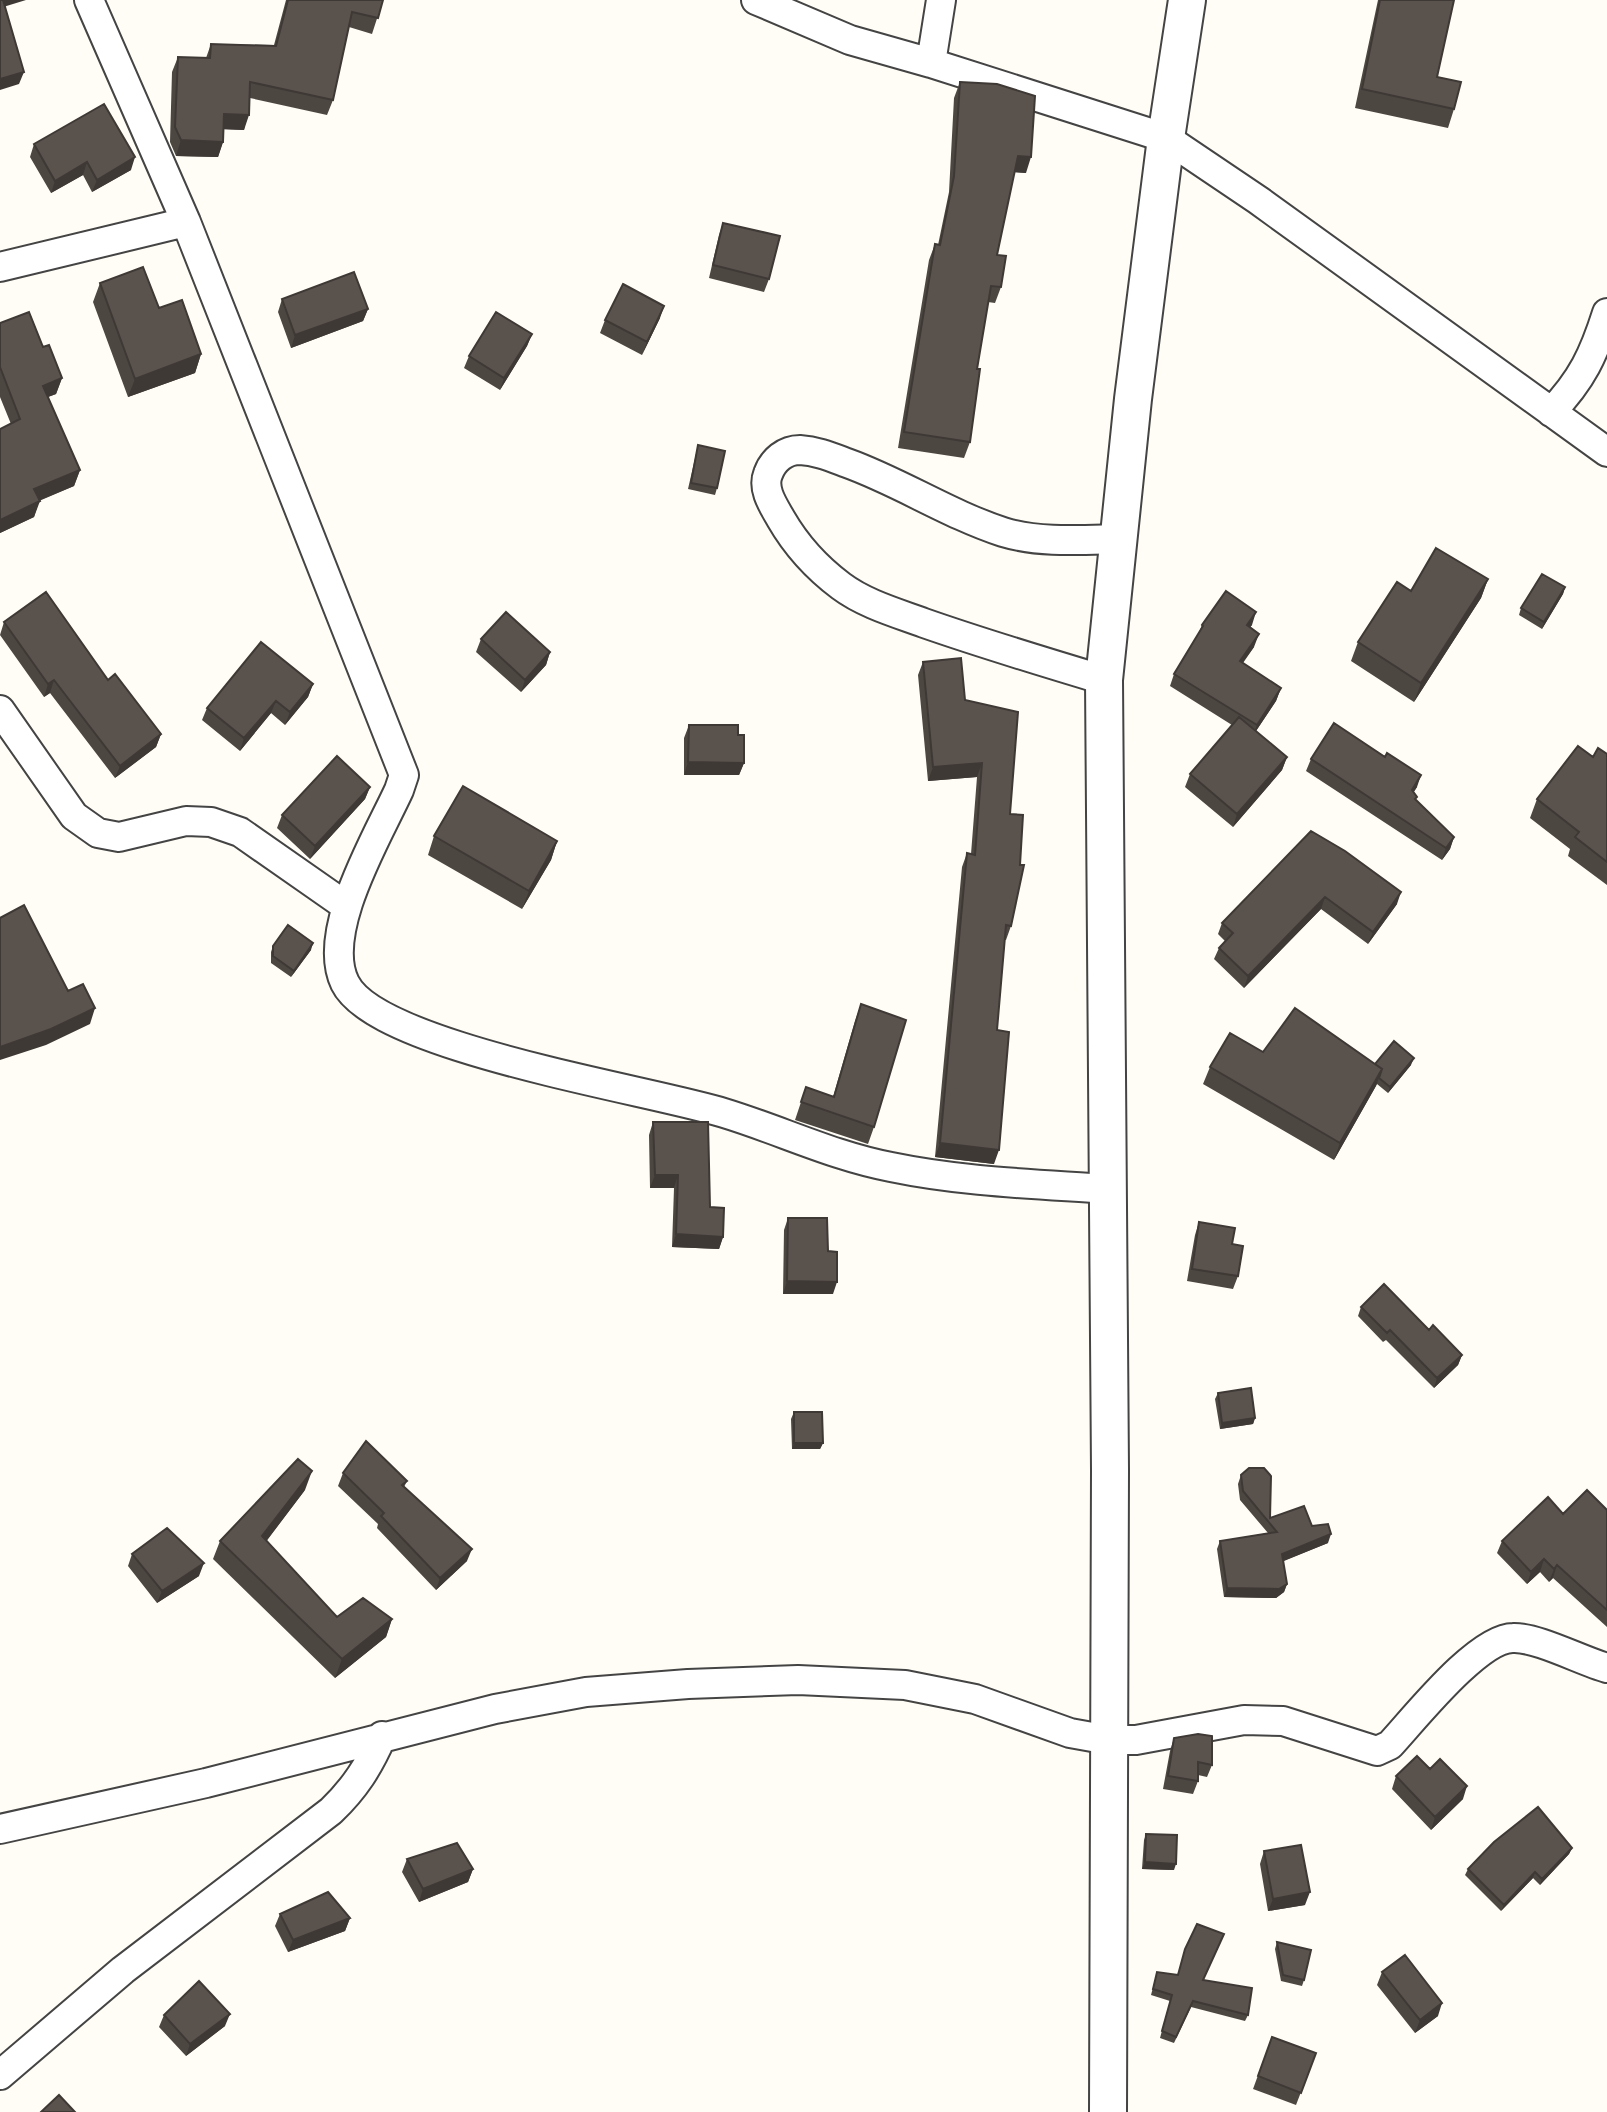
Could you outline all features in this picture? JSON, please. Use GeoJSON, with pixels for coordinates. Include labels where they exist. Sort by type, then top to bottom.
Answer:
{"type":"FeatureCollection","features":[{"type":"Feature","properties":{"kind":"street"},"geometry":{"type":"LineString","coordinates":[[89,0],[186,222],[404,775],[346,906],[337,955],[346,985],[369,1008],[441,1041],[607,1087],[721,1112],[888,1167],[993,1182],[1108,1189]]}},
{"type":"Feature","properties":{"kind":"street"},"geometry":{"type":"LineString","coordinates":[[756,0],[850,40],[1166,138],[1258,200],[1607,452]]}},
{"type":"Feature","properties":{"kind":"street"},"geometry":{"type":"LineString","coordinates":[[931,63],[941,0]]}},
{"type":"Feature","properties":{"kind":"street"},"geometry":{"type":"LineString","coordinates":[[1108,2112],[1110,1454],[1104,680],[1117,539],[1166,138],[1187,0]]}},
{"type":"Feature","properties":{"kind":"street"},"geometry":{"type":"LineString","coordinates":[[0,267],[186,222]]}},
{"type":"Feature","properties":{"kind":"street"},"geometry":{"type":"LineString","coordinates":[[1551,412],[1582,376],[1595,350],[1607,313]]}},
{"type":"Feature","properties":{"kind":"street"},"geometry":{"type":"LineString","coordinates":[[1104,680],[928,625],[883,609],[843,588],[790,536],[769,498],[766,479],[782,454],[797,450],[818,453],[864,469],[1003,532],[1034,538],[1117,539]]}},
{"type":"Feature","properties":{"kind":"street"},"geometry":{"type":"LineString","coordinates":[[0,710],[74,816],[98,833],[119,837],[186,821],[211,822],[240,832],[346,906]]}},
{"type":"Feature","properties":{"kind":"street"},"geometry":{"type":"LineString","coordinates":[[0,1829],[206,1783],[495,1709],[586,1692],[798,1680],[905,1685],[975,1699],[1070,1733],[1109,1740],[1136,1740],[1244,1720],[1283,1721],[1377,1751],[1390,1745],[1470,1660],[1499,1640],[1530,1639],[1607,1668]]}},
{"type":"Feature","properties":{"kind":"street"},"geometry":{"type":"LineString","coordinates":[[0,2075],[123,1970],[331,1811],[354,1789],[370,1765],[382,1736]]}},
{"type":"Feature","properties":{"kind":"building"},"geometry":{"type":"Polygon","coordinates":[[[0,0],[3,0],[24,72],[0,79],[0,0]]]}},
{"type":"Feature","properties":{"kind":"building"},"geometry":{"type":"Polygon","coordinates":[[[288,0],[383,0],[378,18],[352,12],[333,100],[250,82],[249,115],[224,114],[223,142],[181,140],[175,127],[178,57],[210,58],[211,44],[276,46],[288,0]]]}},
{"type":"Feature","properties":{"kind":"building"},"geometry":{"type":"Polygon","coordinates":[[[1380,0],[1454,0],[1437,77],[1461,82],[1454,109],[1362,89],[1380,0]]]}},
{"type":"Feature","properties":{"kind":"building"},"geometry":{"type":"Polygon","coordinates":[[[960,82],[997,84],[1035,96],[1031,157],[1018,156],[997,255],[1006,256],[1001,287],[991,286],[977,369],[980,369],[970,442],[904,432],[935,244],[940,245],[954,176],[960,82]]]}},
{"type":"Feature","properties":{"kind":"building"},"geometry":{"type":"Polygon","coordinates":[[[104,104],[135,157],[97,180],[87,162],[55,181],[34,144],[104,104]]]}},
{"type":"Feature","properties":{"kind":"building"},"geometry":{"type":"Polygon","coordinates":[[[723,223],[780,236],[769,279],[713,265],[723,223]]]}},
{"type":"Feature","properties":{"kind":"building"},"geometry":{"type":"Polygon","coordinates":[[[143,267],[159,308],[182,300],[201,354],[135,379],[100,283],[143,267]]]}},
{"type":"Feature","properties":{"kind":"building"},"geometry":{"type":"Polygon","coordinates":[[[354,272],[368,309],[295,335],[282,299],[354,272]]]}},
{"type":"Feature","properties":{"kind":"building"},"geometry":{"type":"Polygon","coordinates":[[[623,284],[664,306],[647,342],[605,320],[623,284]]]}},
{"type":"Feature","properties":{"kind":"building"},"geometry":{"type":"Polygon","coordinates":[[[29,312],[43,347],[49,345],[62,378],[43,386],[80,470],[34,489],[40,501],[0,520],[0,429],[20,419],[0,367],[0,323],[29,312]]]}},
{"type":"Feature","properties":{"kind":"building"},"geometry":{"type":"Polygon","coordinates":[[[496,312],[532,334],[504,378],[469,356],[496,312]]]}},
{"type":"Feature","properties":{"kind":"building"},"geometry":{"type":"Polygon","coordinates":[[[698,445],[725,451],[717,488],[691,483],[698,445]]]}},
{"type":"Feature","properties":{"kind":"building"},"geometry":{"type":"Polygon","coordinates":[[[1436,548],[1488,579],[1421,683],[1358,642],[1397,582],[1411,591],[1436,548]]]}},
{"type":"Feature","properties":{"kind":"building"},"geometry":{"type":"Polygon","coordinates":[[[1542,574],[1565,587],[1544,622],[1521,608],[1542,574]]]}},
{"type":"Feature","properties":{"kind":"building"},"geometry":{"type":"Polygon","coordinates":[[[1226,591],[1256,612],[1247,625],[1259,634],[1240,661],[1281,688],[1257,725],[1174,674],[1226,591]]]}},
{"type":"Feature","properties":{"kind":"building"},"geometry":{"type":"Polygon","coordinates":[[[46,592],[108,680],[115,674],[161,734],[120,766],[54,680],[48,684],[4,622],[46,592]]]}},
{"type":"Feature","properties":{"kind":"building"},"geometry":{"type":"Polygon","coordinates":[[[506,612],[550,652],[525,680],[481,639],[506,612]]]}},
{"type":"Feature","properties":{"kind":"building"},"geometry":{"type":"Polygon","coordinates":[[[261,642],[313,684],[290,712],[276,701],[244,738],[207,708],[261,642]]]}},
{"type":"Feature","properties":{"kind":"building"},"geometry":{"type":"Polygon","coordinates":[[[961,658],[965,700],[1018,712],[1010,814],[1023,815],[1020,865],[1024,865],[1011,926],[1006,925],[997,1030],[1009,1032],[999,1150],[940,1143],[967,853],[975,855],[982,763],[933,767],[923,662],[961,658]]]}},
{"type":"Feature","properties":{"kind":"building"},"geometry":{"type":"Polygon","coordinates":[[[1239,717],[1287,757],[1237,814],[1190,774],[1239,717]]]}},
{"type":"Feature","properties":{"kind":"building"},"geometry":{"type":"Polygon","coordinates":[[[1334,723],[1385,757],[1387,753],[1421,775],[1412,790],[1417,797],[1415,799],[1454,837],[1446,848],[1311,759],[1334,723]]]}},
{"type":"Feature","properties":{"kind":"building"},"geometry":{"type":"Polygon","coordinates":[[[689,725],[738,725],[738,735],[744,735],[744,763],[688,762],[689,725]]]}},
{"type":"Feature","properties":{"kind":"building"},"geometry":{"type":"Polygon","coordinates":[[[1578,746],[1593,757],[1598,748],[1607,754],[1607,862],[1575,837],[1579,832],[1537,799],[1578,746]]]}},
{"type":"Feature","properties":{"kind":"building"},"geometry":{"type":"Polygon","coordinates":[[[337,756],[370,787],[315,846],[282,815],[337,756]]]}},
{"type":"Feature","properties":{"kind":"building"},"geometry":{"type":"Polygon","coordinates":[[[463,786],[557,841],[529,891],[434,836],[463,786]]]}},
{"type":"Feature","properties":{"kind":"building"},"geometry":{"type":"Polygon","coordinates":[[[1311,831],[1345,851],[1401,892],[1373,932],[1325,897],[1248,976],[1219,948],[1233,933],[1222,923],[1311,831]]]}},
{"type":"Feature","properties":{"kind":"building"},"geometry":{"type":"Polygon","coordinates":[[[24,905],[68,991],[83,984],[95,1008],[51,1029],[0,1047],[0,918],[24,905]]]}},
{"type":"Feature","properties":{"kind":"building"},"geometry":{"type":"Polygon","coordinates":[[[288,925],[313,943],[294,971],[273,956],[273,946],[288,925]]]}},
{"type":"Feature","properties":{"kind":"building"},"geometry":{"type":"Polygon","coordinates":[[[861,1004],[906,1020],[874,1127],[801,1102],[806,1087],[834,1097],[861,1004]]]}},
{"type":"Feature","properties":{"kind":"building"},"geometry":{"type":"Polygon","coordinates":[[[1295,1008],[1382,1069],[1340,1143],[1210,1067],[1230,1033],[1263,1052],[1295,1008]]]}},
{"type":"Feature","properties":{"kind":"building"},"geometry":{"type":"Polygon","coordinates":[[[1394,1041],[1414,1058],[1390,1087],[1379,1078],[1382,1069],[1375,1064],[1394,1041]]]}},
{"type":"Feature","properties":{"kind":"building"},"geometry":{"type":"Polygon","coordinates":[[[653,1122],[708,1122],[710,1207],[724,1208],[723,1237],[676,1234],[678,1175],[655,1175],[653,1122]]]}},
{"type":"Feature","properties":{"kind":"building"},"geometry":{"type":"Polygon","coordinates":[[[788,1218],[827,1218],[828,1251],[837,1252],[837,1282],[787,1281],[788,1218]]]}},
{"type":"Feature","properties":{"kind":"building"},"geometry":{"type":"Polygon","coordinates":[[[1199,1222],[1235,1228],[1232,1244],[1243,1246],[1238,1276],[1192,1269],[1199,1222]]]}},
{"type":"Feature","properties":{"kind":"building"},"geometry":{"type":"Polygon","coordinates":[[[1384,1284],[1429,1330],[1433,1325],[1462,1355],[1437,1378],[1390,1330],[1387,1333],[1361,1307],[1384,1284]]]}},
{"type":"Feature","properties":{"kind":"building"},"geometry":{"type":"Polygon","coordinates":[[[1251,1388],[1255,1418],[1222,1423],[1218,1393],[1251,1388]]]}},
{"type":"Feature","properties":{"kind":"building"},"geometry":{"type":"Polygon","coordinates":[[[794,1412],[822,1412],[823,1443],[794,1443],[794,1412]]]}},
{"type":"Feature","properties":{"kind":"building"},"geometry":{"type":"Polygon","coordinates":[[[366,1441],[407,1481],[402,1485],[472,1549],[440,1578],[381,1516],[384,1513],[343,1473],[366,1441]]]}},
{"type":"Feature","properties":{"kind":"building"},"geometry":{"type":"Polygon","coordinates":[[[298,1459],[312,1471],[262,1536],[337,1617],[363,1598],[392,1619],[342,1659],[220,1541],[298,1459]]]}},
{"type":"Feature","properties":{"kind":"building"},"geometry":{"type":"Polygon","coordinates":[[[1249,1468],[1264,1468],[1271,1476],[1270,1518],[1304,1506],[1312,1526],[1328,1524],[1331,1534],[1282,1554],[1287,1584],[1279,1589],[1227,1588],[1220,1541],[1277,1532],[1243,1491],[1241,1475],[1249,1468]]]}},
{"type":"Feature","properties":{"kind":"building"},"geometry":{"type":"Polygon","coordinates":[[[1587,1490],[1607,1510],[1607,1610],[1557,1565],[1554,1569],[1544,1559],[1531,1572],[1502,1541],[1548,1497],[1563,1514],[1587,1490]]]}},
{"type":"Feature","properties":{"kind":"building"},"geometry":{"type":"Polygon","coordinates":[[[167,1528],[204,1563],[162,1591],[132,1554],[167,1528]]]}},
{"type":"Feature","properties":{"kind":"building"},"geometry":{"type":"Polygon","coordinates":[[[1198,1734],[1212,1736],[1212,1765],[1198,1762],[1198,1781],[1168,1776],[1174,1738],[1198,1734]]]}},
{"type":"Feature","properties":{"kind":"building"},"geometry":{"type":"Polygon","coordinates":[[[1417,1756],[1430,1769],[1440,1759],[1467,1786],[1435,1817],[1396,1776],[1417,1756]]]}},
{"type":"Feature","properties":{"kind":"building"},"geometry":{"type":"Polygon","coordinates":[[[1538,1807],[1572,1848],[1542,1879],[1535,1872],[1504,1905],[1468,1869],[1494,1842],[1538,1807]]]}},
{"type":"Feature","properties":{"kind":"building"},"geometry":{"type":"Polygon","coordinates":[[[1146,1834],[1177,1835],[1176,1864],[1145,1862],[1146,1834]]]}},
{"type":"Feature","properties":{"kind":"building"},"geometry":{"type":"Polygon","coordinates":[[[457,1843],[473,1869],[423,1889],[407,1859],[457,1843]]]}},
{"type":"Feature","properties":{"kind":"building"},"geometry":{"type":"Polygon","coordinates":[[[1301,1845],[1310,1892],[1273,1899],[1264,1851],[1301,1845]]]}},
{"type":"Feature","properties":{"kind":"building"},"geometry":{"type":"Polygon","coordinates":[[[328,1892],[350,1918],[293,1940],[280,1914],[328,1892]]]}},
{"type":"Feature","properties":{"kind":"building"},"geometry":{"type":"Polygon","coordinates":[[[1197,1924],[1224,1934],[1203,1980],[1252,1988],[1248,2015],[1193,2001],[1176,2037],[1162,2031],[1172,1995],[1153,1989],[1157,1972],[1178,1975],[1185,1949],[1197,1924]]]}},
{"type":"Feature","properties":{"kind":"building"},"geometry":{"type":"Polygon","coordinates":[[[1277,1942],[1311,1950],[1304,1980],[1283,1975],[1277,1942]]]}},
{"type":"Feature","properties":{"kind":"building"},"geometry":{"type":"Polygon","coordinates":[[[1405,1955],[1442,2003],[1420,2020],[1382,1972],[1405,1955]]]}},
{"type":"Feature","properties":{"kind":"building"},"geometry":{"type":"Polygon","coordinates":[[[199,1981],[230,2014],[190,2044],[164,2015],[199,1981]]]}},
{"type":"Feature","properties":{"kind":"building"},"geometry":{"type":"Polygon","coordinates":[[[1272,2037],[1316,2053],[1301,2093],[1258,2076],[1272,2037]]]}},
{"type":"Feature","properties":{"kind":"building"},"geometry":{"type":"Polygon","coordinates":[[[59,2095],[75,2112],[41,2112],[59,2095]]]}}]}
